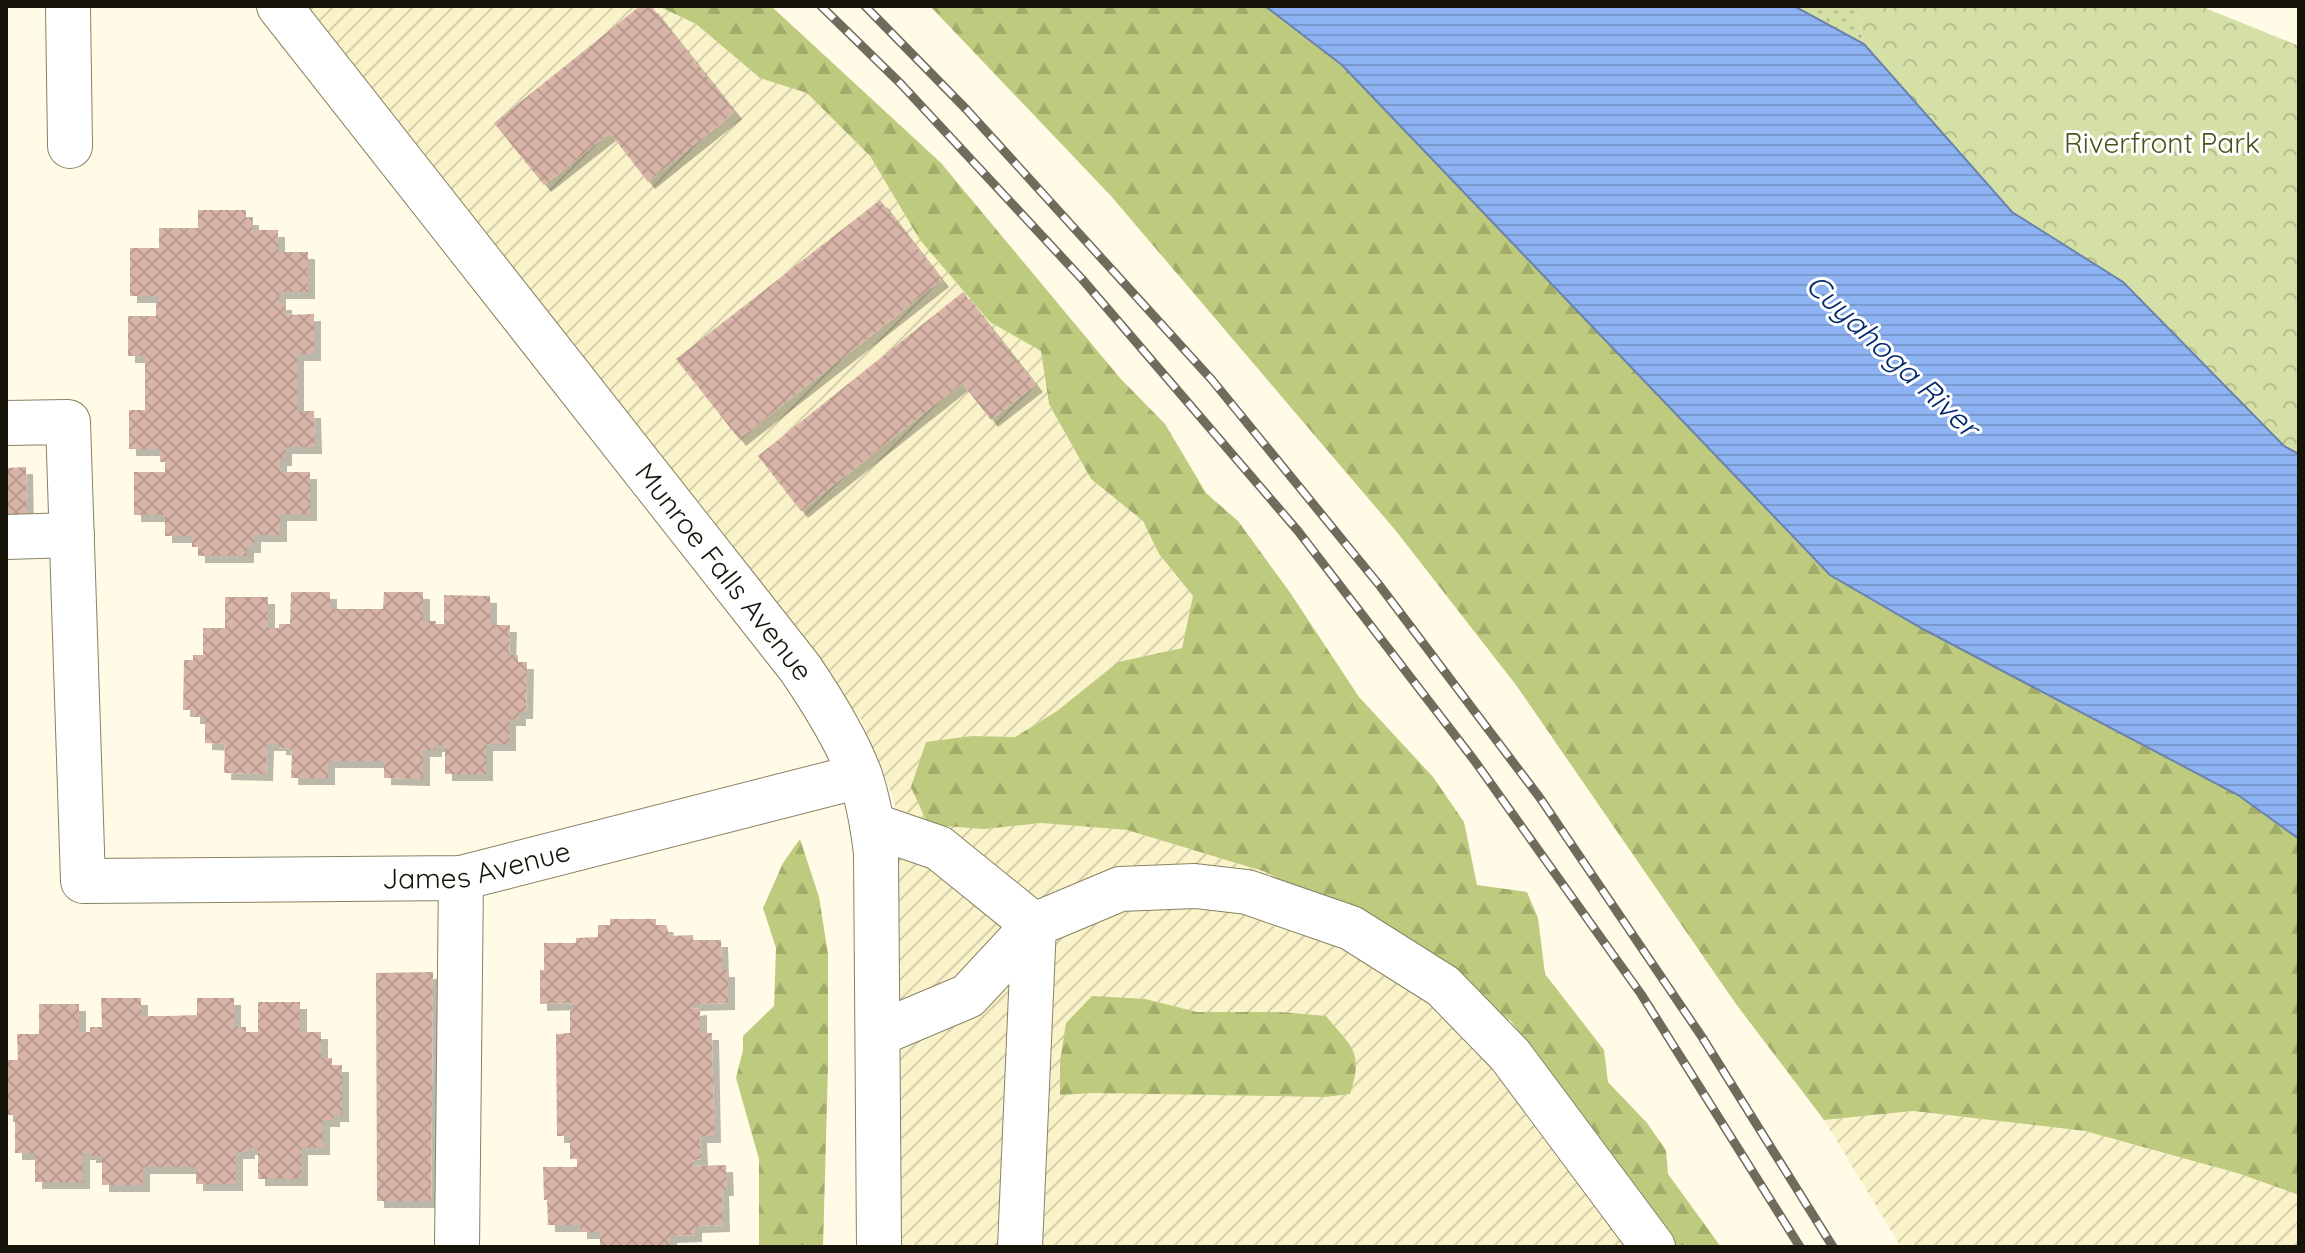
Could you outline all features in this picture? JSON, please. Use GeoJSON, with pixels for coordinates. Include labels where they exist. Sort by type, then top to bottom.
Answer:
{"type":"FeatureCollection","features":[{"type":"Feature","properties":{"kind":"street"},"geometry":{"type":"LineString","coordinates":[[68,6],[70,146]]}},
{"type":"Feature","properties":{"kind":"street","name":"Munroe Falls Avenue"},"geometry":{"type":"LineString","coordinates":[[279,6],[800,668],[820,699],[860,776],[876,853],[879,1247]]}},
{"type":"Feature","properties":{"kind":"street"},"geometry":{"type":"LineString","coordinates":[[6,423],[68,422],[72,535],[6,537]]}},
{"type":"Feature","properties":{"kind":"street","name":"James Avenue"},"geometry":{"type":"LineString","coordinates":[[72,535],[83,881],[461,878],[860,776]]}},
{"type":"Feature","properties":{"kind":"street"},"geometry":{"type":"LineString","coordinates":[[872,825],[939,848],[1034,925]]}},
{"type":"Feature","properties":{"kind":"street"},"geometry":{"type":"LineString","coordinates":[[457,1247],[461,878]]}},
{"type":"Feature","properties":{"kind":"street"},"geometry":{"type":"LineString","coordinates":[[878,1034],[968,996],[1034,925],[1120,889],[1195,886],[1247,892],[1351,928],[1443,986],[1510,1055],[1653,1247]]}},
{"type":"Feature","properties":{"kind":"street"},"geometry":{"type":"LineString","coordinates":[[1020,1247],[1034,925]]}},
{"type":"Feature","properties":{"kind":"shaded area"},"geometry":{"type":"Polygon","coordinates":[[[308,6],[658,6],[696,24],[760,78],[807,93],[870,156],[920,240],[990,322],[1041,351],[1049,404],[1091,479],[1143,521],[1159,554],[1193,596],[1182,648],[1118,662],[1057,711],[1015,737],[972,736],[985,829],[1041,823],[1127,830],[1266,872],[1336,910],[1511,1021],[1674,1247],[898,1247],[895,803],[861,719],[796,642],[308,6]]]}},
{"type":"Feature","properties":{"kind":"shaded area"},"geometry":{"type":"Polygon","coordinates":[[[1913,1111],[2085,1131],[2237,1173],[2299,1195],[2299,1247],[1901,1247],[1824,1120],[1913,1111]]]}},
{"type":"Feature","properties":{"kind":"green space"},"geometry":{"type":"Polygon","coordinates":[[[658,6],[771,6],[941,163],[1120,378],[1165,424],[1206,493],[1238,521],[1359,697],[1433,777],[1464,822],[1477,885],[1527,892],[1538,918],[1545,974],[1604,1050],[1608,1082],[1647,1123],[1666,1150],[1668,1174],[1721,1247],[1674,1247],[1511,1021],[1336,910],[1266,872],[1127,830],[1041,823],[985,829],[928,825],[911,787],[926,742],[972,736],[1015,737],[1057,711],[1118,662],[1182,648],[1193,596],[1159,554],[1143,521],[1091,479],[1049,404],[1041,351],[990,322],[920,240],[870,156],[807,93],[760,78],[696,24],[658,6]]]}},
{"type":"Feature","properties":{"kind":"green space"},"geometry":{"type":"Polygon","coordinates":[[[930,6],[1265,6],[1342,65],[1830,575],[2238,795],[2299,839],[2299,1195],[2237,1173],[2085,1131],[1913,1111],[1824,1120],[1736,1004],[1516,685],[1396,531],[1111,196],[930,6]]]}},
{"type":"Feature","properties":{"kind":"green space"},"geometry":{"type":"Polygon","coordinates":[[[1794,6],[1855,6],[1864,44],[1794,6]]]}},
{"type":"Feature","properties":{"kind":"green space","name":"Riverfront Park"},"geometry":{"type":"Polygon","coordinates":[[[1855,6],[2200,6],[2299,46],[2299,454],[2284,446],[2123,282],[2012,212],[1864,44],[1855,6]]]}},
{"type":"Feature","properties":{"kind":"green space"},"geometry":{"type":"Polygon","coordinates":[[[800,839],[819,897],[828,954],[823,1247],[759,1247],[759,1159],[736,1078],[743,1036],[774,1006],[776,948],[763,908],[783,863],[800,839]]]}},
{"type":"Feature","properties":{"kind":"green space"},"geometry":{"type":"Polygon","coordinates":[[[1092,996],[1145,999],[1197,1012],[1280,1012],[1326,1016],[1353,1051],[1356,1068],[1350,1094],[1325,1097],[1060,1095],[1060,1062],[1066,1023],[1092,996]]]}},
{"type":"Feature","properties":{"kind":"water","name":"Cuyahoga River"},"geometry":{"type":"Polygon","coordinates":[[[1265,6],[1794,6],[1864,44],[2012,212],[2123,282],[2284,446],[2299,454],[2299,839],[2238,795],[1923,629],[1830,575],[1342,65],[1265,6]]]}},
{"type":"Feature","properties":{"kind":"building"},"geometry":{"type":"Polygon","coordinates":[[[640,6],[651,6],[735,112],[648,182],[610,133],[544,185],[494,123],[640,6]]]}},
{"type":"Feature","properties":{"kind":"building"},"geometry":{"type":"Polygon","coordinates":[[[880,200],[942,280],[739,439],[676,359],[880,200]]]}},
{"type":"Feature","properties":{"kind":"building"},"geometry":{"type":"Polygon","coordinates":[[[198,210],[246,210],[246,218],[252,218],[252,230],[278,230],[278,252],[308,252],[308,292],[279,292],[279,303],[285,303],[285,315],[314,314],[314,354],[297,354],[297,411],[314,411],[315,447],[285,447],[285,459],[280,459],[280,472],[310,472],[310,514],[280,514],[280,535],[254,535],[254,546],[247,546],[247,556],[198,556],[198,547],[192,547],[192,536],[165,536],[165,515],[134,515],[134,472],[165,472],[165,462],[160,462],[160,449],[129,449],[129,410],[145,410],[145,356],[128,356],[128,316],[156,316],[156,302],[159,302],[159,296],[130,296],[130,248],[159,248],[159,228],[198,228],[198,210]]]}},
{"type":"Feature","properties":{"kind":"building"},"geometry":{"type":"Polygon","coordinates":[[[963,292],[1036,385],[991,420],[962,383],[801,511],[758,456],[963,292]]]}},
{"type":"Feature","properties":{"kind":"building"},"geometry":{"type":"Polygon","coordinates":[[[26,467],[27,523],[6,524],[6,468],[26,467]]]}},
{"type":"Feature","properties":{"kind":"building"},"geometry":{"type":"Polygon","coordinates":[[[291,592],[330,592],[330,609],[383,609],[384,592],[423,592],[423,621],[436,621],[436,624],[444,624],[444,595],[490,596],[490,625],[510,625],[509,655],[518,655],[518,662],[527,662],[526,712],[519,712],[519,719],[509,719],[509,744],[486,744],[486,774],[445,774],[445,745],[435,745],[435,750],[423,750],[423,779],[384,778],[384,761],[328,761],[328,778],[291,778],[292,749],[279,748],[279,744],[267,744],[266,774],[224,773],[225,744],[205,743],[205,717],[193,717],[193,710],[183,710],[184,660],[193,660],[193,655],[203,655],[203,628],[225,628],[225,597],[268,597],[268,628],[279,628],[279,624],[290,624],[291,592]]]}},
{"type":"Feature","properties":{"kind":"building"},"geometry":{"type":"Polygon","coordinates":[[[610,919],[656,919],[656,925],[666,925],[670,936],[693,935],[693,940],[721,940],[722,970],[728,970],[728,1003],[693,1004],[693,1009],[700,1008],[700,1033],[712,1033],[714,1136],[700,1136],[701,1159],[693,1160],[694,1166],[726,1165],[727,1189],[722,1189],[723,1225],[695,1226],[695,1235],[670,1236],[670,1245],[661,1247],[600,1245],[600,1232],[580,1232],[580,1225],[548,1225],[547,1200],[544,1200],[543,1167],[577,1167],[577,1159],[570,1159],[570,1136],[557,1136],[556,1034],[570,1033],[570,1009],[574,1009],[574,1003],[540,1004],[544,943],[576,943],[576,938],[598,937],[598,925],[610,925],[610,919]]]}},
{"type":"Feature","properties":{"kind":"building"},"geometry":{"type":"Polygon","coordinates":[[[433,972],[431,1201],[377,1201],[376,973],[433,972]]]}},
{"type":"Feature","properties":{"kind":"building"},"geometry":{"type":"Polygon","coordinates":[[[101,998],[141,998],[141,1016],[168,1016],[197,1015],[197,998],[234,998],[234,1027],[246,1027],[246,1032],[258,1032],[258,1002],[300,1002],[300,1032],[321,1032],[321,1058],[332,1058],[332,1065],[342,1065],[342,1115],[333,1115],[333,1120],[323,1120],[323,1148],[301,1148],[301,1179],[258,1179],[258,1148],[248,1148],[248,1152],[236,1152],[236,1184],[196,1184],[196,1167],[143,1167],[143,1185],[102,1185],[102,1156],[89,1156],[89,1153],[83,1153],[83,1182],[35,1182],[35,1153],[15,1153],[15,1115],[6,1115],[6,1060],[18,1060],[17,1034],[39,1034],[39,1004],[79,1004],[79,1032],[90,1032],[90,1027],[102,1027],[101,998]]]}},
{"type":"Feature","properties":{"kind":"railway"},"geometry":{"type":"LineString","coordinates":[[821,6],[900,83],[1082,279],[1298,531],[1474,760],[1641,994],[1800,1247]]}},
{"type":"Feature","properties":{"kind":"railway"},"geometry":{"type":"LineString","coordinates":[[865,6],[966,109],[1212,380],[1380,586],[1540,798],[1702,1037],[1833,1247]]}}]}
